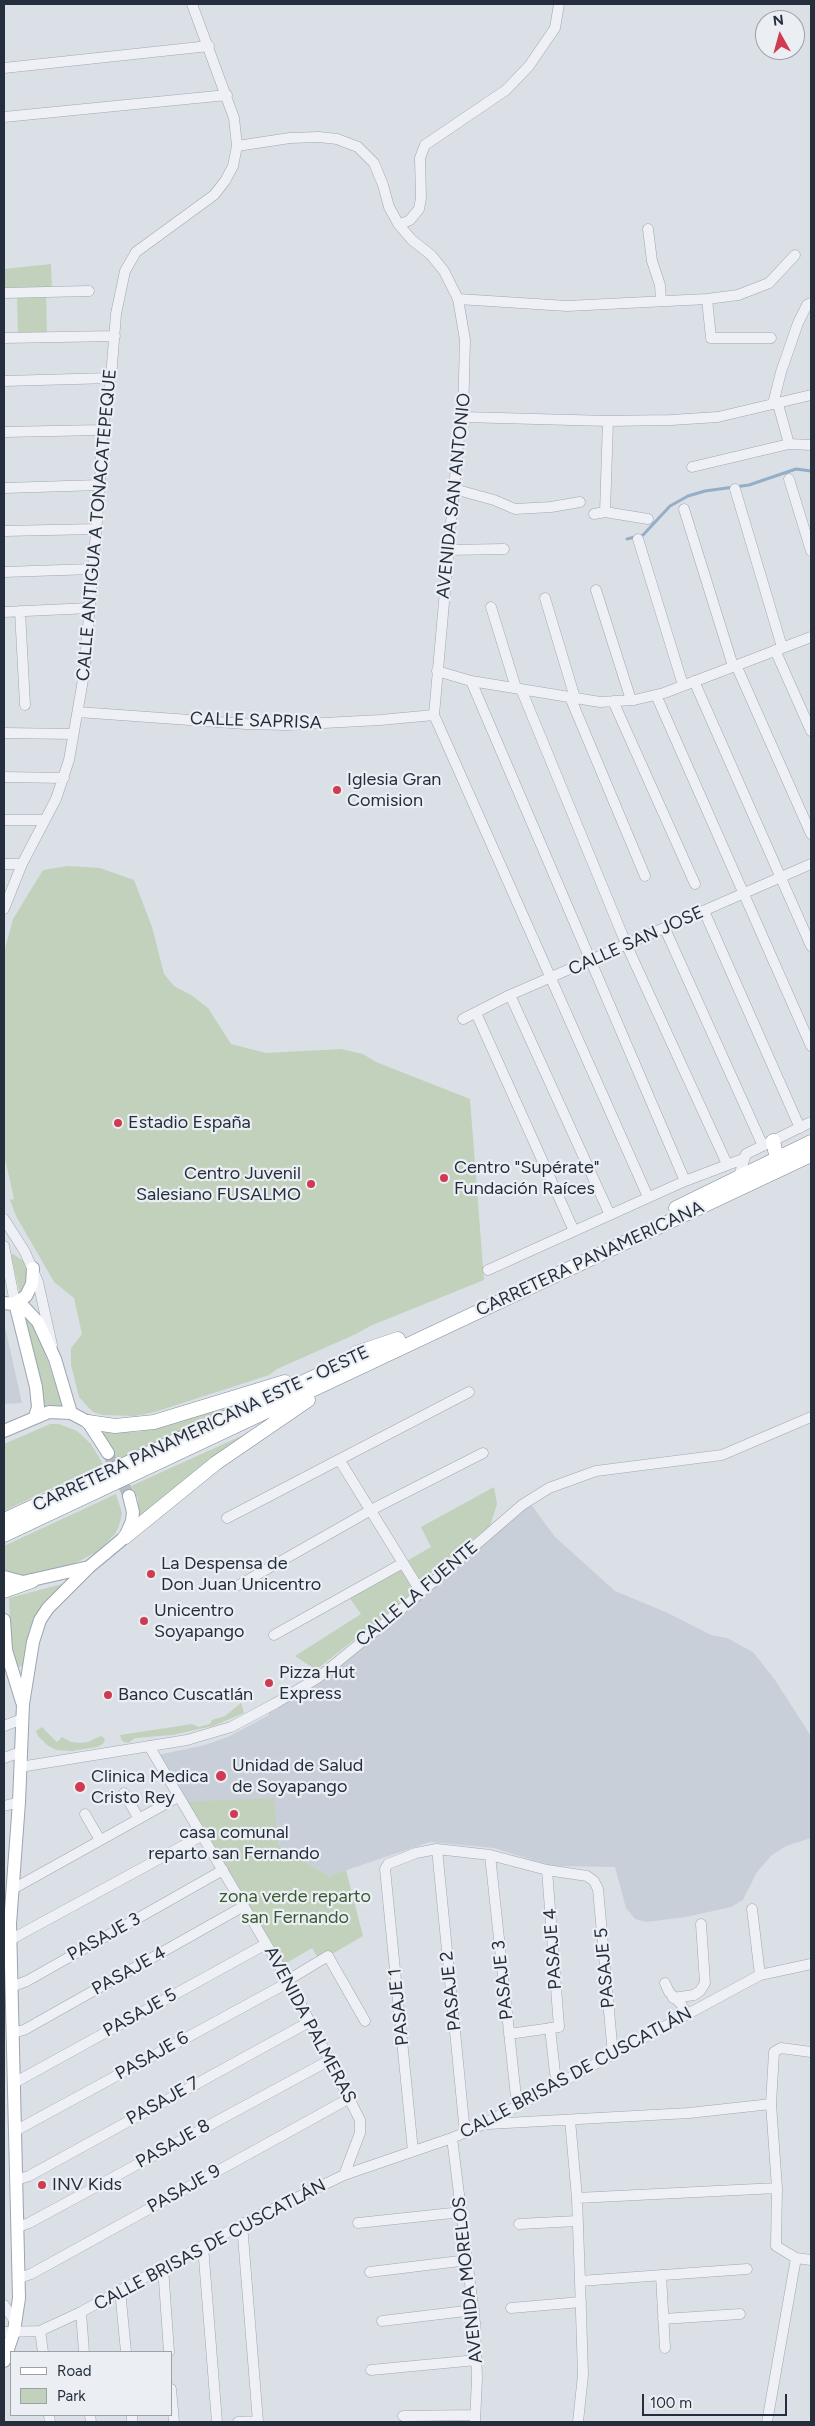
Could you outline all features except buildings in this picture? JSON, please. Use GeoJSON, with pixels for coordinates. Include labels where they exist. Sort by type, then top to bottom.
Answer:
{"type":"FeatureCollection","features":[{"type":"Feature","properties":{"kind":"highway","name":"CARRETERA PANAMERICANA"},"geometry":{"type":"LineString","coordinates":[[398,1339],[632,1230],[811,1142]]}},
{"type":"Feature","properties":{"kind":"highway"},"geometry":{"type":"LineString","coordinates":[[768,1143],[777,1159]]}},
{"type":"Feature","properties":{"kind":"highway","name":"CARRETERA PANAMERICANA"},"geometry":{"type":"LineString","coordinates":[[368,1363],[811,1155]]}},
{"type":"Feature","properties":{"kind":"highway"},"geometry":{"type":"LineString","coordinates":[[88,1422],[115,1426],[154,1422],[284,1382],[347,1356],[398,1339]]}},
{"type":"Feature","properties":{"kind":"highway","name":"CARRETERA PANAMERICANA ESTE - OESTE"},"geometry":{"type":"LineString","coordinates":[[4,1520],[398,1339]]}},
{"type":"Feature","properties":{"kind":"highway"},"geometry":{"type":"LineString","coordinates":[[124,1537],[216,1463],[277,1420],[368,1363]]}},
{"type":"Feature","properties":{"kind":"highway","name":"CARRETERA PANAMERICANA ESTE - OESTE"},"geometry":{"type":"LineString","coordinates":[[4,1535],[368,1363]]}},
{"type":"Feature","properties":{"kind":"highway"},"geometry":{"type":"LineString","coordinates":[[4,1591],[32,1580]]}},
{"type":"Feature","properties":{"kind":"main road"},"geometry":{"type":"LineString","coordinates":[[9,1303],[26,1296],[32,1284],[33,1268]]}},
{"type":"Feature","properties":{"kind":"main road"},"geometry":{"type":"LineString","coordinates":[[9,1303],[22,1305],[33,1315],[44,1332],[55,1359],[72,1413]]}},
{"type":"Feature","properties":{"kind":"main road"},"geometry":{"type":"LineString","coordinates":[[9,1303],[36,1387],[38,1407],[34,1416]]}},
{"type":"Feature","properties":{"kind":"main road"},"geometry":{"type":"LineString","coordinates":[[4,1432],[34,1416],[49,1412],[72,1413],[88,1422],[108,1453]]}},
{"type":"Feature","properties":{"kind":"main road"},"geometry":{"type":"LineString","coordinates":[[4,2361],[19,2278],[16,2180],[11,2124],[14,2083],[9,2070],[12,2033],[8,2018],[10,1987],[7,1967],[10,1940],[9,1896],[19,1802],[22,1704],[40,1620],[48,1608],[88,1567],[124,1537],[132,1521],[133,1512],[129,1496]]}},
{"type":"Feature","properties":{"kind":"main road"},"geometry":{"type":"LineString","coordinates":[[4,1577],[16,1581],[32,1580],[88,1567]]}},
{"type":"Feature","properties":{"kind":"main road"},"geometry":{"type":"LineString","coordinates":[[4,1620],[6,1650],[22,1704]]}},
{"type":"Feature","properties":{"kind":"street","name":"CALLE ANTIGUA A TONACATEPEQUE"},"geometry":{"type":"LineString","coordinates":[[4,909],[22,864],[64,778],[78,712],[90,608],[100,485],[102,430],[111,378],[123,278],[132,257],[162,232],[214,195],[231,171],[237,146],[236,125],[227,95],[192,4]]}},
{"type":"Feature","properties":{"kind":"street"},"geometry":{"type":"LineString","coordinates":[[399,225],[410,220],[419,209],[421,198],[420,158],[425,145],[506,90],[529,66],[555,28],[559,4]]}},
{"type":"Feature","properties":{"kind":"street"},"geometry":{"type":"LineString","coordinates":[[4,68],[209,46]]}},
{"type":"Feature","properties":{"kind":"street"},"geometry":{"type":"LineString","coordinates":[[4,116],[227,95]]}},
{"type":"Feature","properties":{"kind":"street","name":"AVENIDA SAN ANTONIO"},"geometry":{"type":"LineString","coordinates":[[237,146],[290,138],[319,137],[337,139],[358,148],[374,163],[389,207],[399,225],[412,240],[431,255],[444,272],[458,298],[465,340],[464,417],[454,490],[434,714],[648,1197]]}},
{"type":"Feature","properties":{"kind":"street"},"geometry":{"type":"LineString","coordinates":[[648,229],[652,261],[660,285],[660,301]]}},
{"type":"Feature","properties":{"kind":"street"},"geometry":{"type":"LineString","coordinates":[[458,298],[567,306],[707,300],[738,295],[769,283],[794,255]]}},
{"type":"Feature","properties":{"kind":"street"},"geometry":{"type":"LineString","coordinates":[[4,293],[88,291]]}},
{"type":"Feature","properties":{"kind":"street"},"geometry":{"type":"LineString","coordinates":[[707,300],[711,338],[771,338]]}},
{"type":"Feature","properties":{"kind":"street"},"geometry":{"type":"LineString","coordinates":[[789,444],[776,404],[781,372],[798,323],[807,305],[811,303]]}},
{"type":"Feature","properties":{"kind":"street"},"geometry":{"type":"LineString","coordinates":[[4,338],[115,336]]}},
{"type":"Feature","properties":{"kind":"street"},"geometry":{"type":"LineString","coordinates":[[4,380],[111,378]]}},
{"type":"Feature","properties":{"kind":"street"},"geometry":{"type":"LineString","coordinates":[[464,417],[608,421],[718,417],[811,395]]}},
{"type":"Feature","properties":{"kind":"street"},"geometry":{"type":"LineString","coordinates":[[605,512],[608,421]]}},
{"type":"Feature","properties":{"kind":"street"},"geometry":{"type":"LineString","coordinates":[[4,432],[102,430]]}},
{"type":"Feature","properties":{"kind":"street"},"geometry":{"type":"LineString","coordinates":[[692,466],[789,444],[811,445]]}},
{"type":"Feature","properties":{"kind":"street"},"geometry":{"type":"LineString","coordinates":[[789,479],[811,551]]}},
{"type":"Feature","properties":{"kind":"street"},"geometry":{"type":"LineString","coordinates":[[4,488],[100,485]]}},
{"type":"Feature","properties":{"kind":"street"},"geometry":{"type":"LineString","coordinates":[[736,489],[778,648],[811,731]]}},
{"type":"Feature","properties":{"kind":"street"},"geometry":{"type":"LineString","coordinates":[[454,490],[494,500],[515,508],[552,507],[580,502]]}},
{"type":"Feature","properties":{"kind":"street"},"geometry":{"type":"LineString","coordinates":[[684,509],[734,665],[811,834]]}},
{"type":"Feature","properties":{"kind":"street"},"geometry":{"type":"LineString","coordinates":[[594,514],[605,512],[648,519]]}},
{"type":"Feature","properties":{"kind":"street"},"geometry":{"type":"LineString","coordinates":[[4,532],[96,529]]}},
{"type":"Feature","properties":{"kind":"street"},"geometry":{"type":"LineString","coordinates":[[638,539],[683,685]]}},
{"type":"Feature","properties":{"kind":"street"},"geometry":{"type":"LineString","coordinates":[[448,550],[504,548]]}},
{"type":"Feature","properties":{"kind":"street"},"geometry":{"type":"LineString","coordinates":[[4,572],[93,569]]}},
{"type":"Feature","properties":{"kind":"street"},"geometry":{"type":"LineString","coordinates":[[596,590],[631,700]]}},
{"type":"Feature","properties":{"kind":"street"},"geometry":{"type":"LineString","coordinates":[[545,598],[572,697],[645,876]]}},
{"type":"Feature","properties":{"kind":"street"},"geometry":{"type":"LineString","coordinates":[[4,612],[90,608]]}},
{"type":"Feature","properties":{"kind":"street"},"geometry":{"type":"LineString","coordinates":[[491,608],[519,689],[628,946],[727,1164]]}},
{"type":"Feature","properties":{"kind":"street"},"geometry":{"type":"LineString","coordinates":[[20,611],[25,705]]}},
{"type":"Feature","properties":{"kind":"street"},"geometry":{"type":"LineString","coordinates":[[437,672],[471,681],[600,702],[631,700],[683,685],[811,637]]}},
{"type":"Feature","properties":{"kind":"street"},"geometry":{"type":"LineString","coordinates":[[471,681],[685,1181]]}},
{"type":"Feature","properties":{"kind":"street"},"geometry":{"type":"LineString","coordinates":[[694,681],[811,946]]}},
{"type":"Feature","properties":{"kind":"street"},"geometry":{"type":"LineString","coordinates":[[656,694],[811,1046]]}},
{"type":"Feature","properties":{"kind":"street"},"geometry":{"type":"LineString","coordinates":[[613,701],[695,884]]}},
{"type":"Feature","properties":{"kind":"street","name":"CALLE SAPRISA"},"geometry":{"type":"LineString","coordinates":[[78,712],[246,724],[287,725],[380,720],[434,714]]}},
{"type":"Feature","properties":{"kind":"street"},"geometry":{"type":"LineString","coordinates":[[4,733],[73,734]]}},
{"type":"Feature","properties":{"kind":"street"},"geometry":{"type":"LineString","coordinates":[[4,777],[64,778]]}},
{"type":"Feature","properties":{"kind":"street"},"geometry":{"type":"LineString","coordinates":[[4,820],[45,820]]}},
{"type":"Feature","properties":{"kind":"street"},"geometry":{"type":"LineString","coordinates":[[4,864],[22,864]]}},
{"type":"Feature","properties":{"kind":"street","name":"CALLE SAN JOSE"},"geometry":{"type":"LineString","coordinates":[[463,1019],[550,978],[628,946],[811,864]]}},
{"type":"Feature","properties":{"kind":"street"},"geometry":{"type":"LineString","coordinates":[[704,911],[800,1128]]}},
{"type":"Feature","properties":{"kind":"street"},"geometry":{"type":"LineString","coordinates":[[664,929],[768,1143]]}},
{"type":"Feature","properties":{"kind":"street"},"geometry":{"type":"LineString","coordinates":[[510,996],[610,1215]]}},
{"type":"Feature","properties":{"kind":"street"},"geometry":{"type":"LineString","coordinates":[[476,1013],[574,1231]]}},
{"type":"Feature","properties":{"kind":"street"},"geometry":{"type":"LineString","coordinates":[[739,1176],[746,1154],[811,1122]]}},
{"type":"Feature","properties":{"kind":"street"},"geometry":{"type":"LineString","coordinates":[[488,1270],[648,1197],[743,1159]]}},
{"type":"Feature","properties":{"kind":"street"},"geometry":{"type":"LineString","coordinates":[[4,1220],[33,1268],[43,1301],[55,1359]]}},
{"type":"Feature","properties":{"kind":"street"},"geometry":{"type":"LineString","coordinates":[[4,1246],[9,1303]]}},
{"type":"Feature","properties":{"kind":"street"},"geometry":{"type":"LineString","coordinates":[[227,1518],[340,1461],[469,1392]]}},
{"type":"Feature","properties":{"kind":"street","name":"CALLE LA FUENTE"},"geometry":{"type":"LineString","coordinates":[[20,1767],[150,1746],[222,1731],[276,1703],[331,1667],[536,1495],[565,1480],[596,1471],[722,1455],[811,1417]]}},
{"type":"Feature","properties":{"kind":"street"},"geometry":{"type":"LineString","coordinates":[[239,1585],[371,1510],[483,1453]]}},
{"type":"Feature","properties":{"kind":"street"},"geometry":{"type":"LineString","coordinates":[[340,1461],[421,1592]]}},
{"type":"Feature","properties":{"kind":"street"},"geometry":{"type":"LineString","coordinates":[[274,1635],[403,1563]]}},
{"type":"Feature","properties":{"kind":"street"},"geometry":{"type":"LineString","coordinates":[[4,1726],[22,1719]]}},
{"type":"Feature","properties":{"kind":"street","name":"AVENIDA PALMERAS"},"geometry":{"type":"LineString","coordinates":[[150,1746],[178,1798],[288,1981],[360,2120],[360,2133],[344,2175]]}},
{"type":"Feature","properties":{"kind":"street"},"geometry":{"type":"LineString","coordinates":[[4,1758],[21,1752]]}},
{"type":"Feature","properties":{"kind":"street"},"geometry":{"type":"LineString","coordinates":[[124,1793],[139,1819]]}},
{"type":"Feature","properties":{"kind":"street"},"geometry":{"type":"LineString","coordinates":[[9,1896],[100,1840],[178,1798]]}},
{"type":"Feature","properties":{"kind":"street"},"geometry":{"type":"LineString","coordinates":[[4,1806],[19,1802]]}},
{"type":"Feature","properties":{"kind":"street"},"geometry":{"type":"LineString","coordinates":[[85,1814],[100,1840]]}},
{"type":"Feature","properties":{"kind":"street"},"geometry":{"type":"LineString","coordinates":[[10,1940],[202,1836]]}},
{"type":"Feature","properties":{"kind":"street"},"geometry":{"type":"LineString","coordinates":[[437,1849],[490,1855],[547,1870]]}},
{"type":"Feature","properties":{"kind":"street","name":"PASAJE 1"},"geometry":{"type":"LineString","coordinates":[[413,2151],[385,1869],[388,1864],[416,1853],[437,1849]]}},
{"type":"Feature","properties":{"kind":"street","name":"PASAJE 2"},"geometry":{"type":"LineString","coordinates":[[437,1849],[465,2133]]}},
{"type":"Feature","properties":{"kind":"street","name":"PASAJE 3"},"geometry":{"type":"LineString","coordinates":[[490,1855],[517,2106]]}},
{"type":"Feature","properties":{"kind":"street","name":"PASAJE 3"},"geometry":{"type":"LineString","coordinates":[[10,1987],[27,1981],[223,1870]]}},
{"type":"Feature","properties":{"kind":"street","name":"PASAJE 5"},"geometry":{"type":"LineString","coordinates":[[547,1870],[587,1876],[594,1881],[598,1890],[613,2055]]}},
{"type":"Feature","properties":{"kind":"street","name":"PASAJE 4"},"geometry":{"type":"LineString","coordinates":[[547,1870],[556,2072],[559,2083]]}},
{"type":"Feature","properties":{"kind":"street","name":"PASAJE 4"},"geometry":{"type":"LineString","coordinates":[[12,2033],[28,2027],[244,1906]]}},
{"type":"Feature","properties":{"kind":"street"},"geometry":{"type":"LineString","coordinates":[[752,1910],[760,1975]]}},
{"type":"Feature","properties":{"kind":"street"},"geometry":{"type":"LineString","coordinates":[[673,1998],[694,1994],[700,1991],[704,1983],[701,1924]]}},
{"type":"Feature","properties":{"kind":"street","name":"PASAJE 5"},"geometry":{"type":"LineString","coordinates":[[14,2083],[266,1944]]}},
{"type":"Feature","properties":{"kind":"street","name":"PASAJE 6"},"geometry":{"type":"LineString","coordinates":[[11,2124],[288,1981],[328,1956],[364,2020]]}},
{"type":"Feature","properties":{"kind":"street","name":"CALLE BRISAS DE CUSCATLÁN"},"geometry":{"type":"LineString","coordinates":[[11,2329],[40,2331],[81,2312],[242,2224],[344,2175],[452,2138],[484,2124],[760,1975],[811,1964]]}},
{"type":"Feature","properties":{"kind":"street"},"geometry":{"type":"LineString","coordinates":[[665,1983],[673,1998],[681,2004],[687,2014]]}},
{"type":"Feature","properties":{"kind":"street","name":"PASAJE 7"},"geometry":{"type":"LineString","coordinates":[[16,2180],[29,2176],[309,2022]]}},
{"type":"Feature","properties":{"kind":"street"},"geometry":{"type":"LineString","coordinates":[[509,2034],[554,2028]]}},
{"type":"Feature","properties":{"kind":"street"},"geometry":{"type":"LineString","coordinates":[[811,2052],[781,2048],[774,2052],[771,2104],[777,2188],[776,2246],[796,2258],[811,2260]]}},
{"type":"Feature","properties":{"kind":"street","name":"PASAJE 8"},"geometry":{"type":"LineString","coordinates":[[18,2227],[29,2223],[328,2061]]}},
{"type":"Feature","properties":{"kind":"street","name":"PASAJE 9"},"geometry":{"type":"LineString","coordinates":[[19,2278],[30,2274],[348,2099]]}},
{"type":"Feature","properties":{"kind":"street"},"geometry":{"type":"LineString","coordinates":[[484,2124],[689,2113],[771,2104]]}},
{"type":"Feature","properties":{"kind":"street"},"geometry":{"type":"LineString","coordinates":[[570,2120],[578,2221],[583,2375],[578,2422]]}},
{"type":"Feature","properties":{"kind":"street","name":"AVENIDA MORELOS"},"geometry":{"type":"LineString","coordinates":[[452,2138],[474,2310],[477,2360],[475,2419]]}},
{"type":"Feature","properties":{"kind":"street"},"geometry":{"type":"LineString","coordinates":[[576,2198],[777,2188]]}},
{"type":"Feature","properties":{"kind":"street"},"geometry":{"type":"LineString","coordinates":[[358,2223],[462,2212]]}},
{"type":"Feature","properties":{"kind":"street"},"geometry":{"type":"LineString","coordinates":[[519,2224],[578,2221]]}},
{"type":"Feature","properties":{"kind":"street"},"geometry":{"type":"LineString","coordinates":[[238,2422],[258,2422],[242,2224]]}},
{"type":"Feature","properties":{"kind":"street"},"geometry":{"type":"LineString","coordinates":[[203,2246],[216,2422]]}},
{"type":"Feature","properties":{"kind":"street"},"geometry":{"type":"LineString","coordinates":[[767,2422],[796,2258]]}},
{"type":"Feature","properties":{"kind":"street"},"geometry":{"type":"LineString","coordinates":[[370,2272],[468,2260]]}},
{"type":"Feature","properties":{"kind":"street"},"geometry":{"type":"LineString","coordinates":[[163,2267],[168,2351]]}},
{"type":"Feature","properties":{"kind":"street"},"geometry":{"type":"LineString","coordinates":[[580,2281],[747,2269]]}},
{"type":"Feature","properties":{"kind":"street"},"geometry":{"type":"LineString","coordinates":[[661,2275],[665,2348]]}},
{"type":"Feature","properties":{"kind":"street"},"geometry":{"type":"LineString","coordinates":[[120,2290],[126,2351]]}},
{"type":"Feature","properties":{"kind":"street"},"geometry":{"type":"LineString","coordinates":[[511,2308],[581,2302]]}},
{"type":"Feature","properties":{"kind":"street"},"geometry":{"type":"LineString","coordinates":[[4,2305],[11,2329]]}},
{"type":"Feature","properties":{"kind":"street"},"geometry":{"type":"LineString","coordinates":[[382,2321],[474,2310]]}},
{"type":"Feature","properties":{"kind":"street"},"geometry":{"type":"LineString","coordinates":[[81,2312],[84,2351]]}},
{"type":"Feature","properties":{"kind":"street"},"geometry":{"type":"LineString","coordinates":[[663,2319],[740,2314]]}},
{"type":"Feature","properties":{"kind":"street"},"geometry":{"type":"LineString","coordinates":[[40,2331],[43,2351]]}},
{"type":"Feature","properties":{"kind":"street"},"geometry":{"type":"LineString","coordinates":[[371,2370],[477,2360]]}},
{"type":"Feature","properties":{"kind":"street"},"geometry":{"type":"LineString","coordinates":[[172,2400],[174,2422]]}},
{"type":"Feature","properties":{"kind":"street"},"geometry":{"type":"LineString","coordinates":[[403,2416],[475,2419]]}},
{"type":"Feature","properties":{"kind":"shaded area"},"geometry":{"type":"Polygon","coordinates":[[[4,1322],[22,1403],[4,1404],[4,1322]]]}},
{"type":"Feature","properties":{"kind":"shaded area"},"geometry":{"type":"Polygon","coordinates":[[[530,1503],[555,1537],[615,1591],[668,1613],[711,1635],[727,1638],[753,1652],[775,1680],[811,1736],[811,1838],[786,1846],[772,1855],[757,1872],[743,1900],[731,1907],[686,1917],[646,1922],[635,1919],[626,1908],[615,1867],[552,1866],[494,1848],[430,1842],[329,1876],[278,1846],[181,1802],[158,1755],[205,1745],[230,1736],[269,1715],[269,1711],[530,1503]]]}},
{"type":"Feature","properties":{"kind":"green space"},"geometry":{"type":"Polygon","coordinates":[[[51,264],[52,292],[46,292],[47,337],[18,338],[17,293],[4,293],[4,269],[51,264]]]}},
{"type":"Feature","properties":{"kind":"green space"},"geometry":{"type":"Polygon","coordinates":[[[68,866],[100,868],[134,880],[152,927],[164,974],[174,986],[191,995],[208,1008],[231,1044],[266,1053],[341,1049],[363,1054],[376,1062],[470,1099],[484,1280],[370,1326],[277,1369],[269,1375],[155,1412],[135,1416],[102,1415],[93,1412],[79,1397],[71,1365],[71,1348],[82,1334],[74,1298],[54,1282],[16,1216],[10,1200],[14,1199],[4,1154],[4,952],[13,919],[43,870],[68,866]]]}},
{"type":"Feature","properties":{"kind":"green space"},"geometry":{"type":"Polygon","coordinates":[[[13,1254],[25,1262],[30,1278],[20,1294],[11,1255],[13,1254]]]}},
{"type":"Feature","properties":{"kind":"green space"},"geometry":{"type":"Polygon","coordinates":[[[29,1319],[38,1331],[63,1408],[44,1411],[44,1399],[26,1322],[29,1319]]]}},
{"type":"Feature","properties":{"kind":"green space"},"geometry":{"type":"Polygon","coordinates":[[[266,1394],[120,1461],[100,1430],[137,1432],[156,1428],[266,1394]]]}},
{"type":"Feature","properties":{"kind":"green space"},"geometry":{"type":"Polygon","coordinates":[[[50,1424],[59,1424],[77,1431],[91,1444],[103,1464],[4,1511],[4,1444],[50,1424]]]}},
{"type":"Feature","properties":{"kind":"green space"},"geometry":{"type":"Polygon","coordinates":[[[261,1427],[208,1461],[138,1519],[138,1498],[131,1486],[261,1427]]]}},
{"type":"Feature","properties":{"kind":"green space"},"geometry":{"type":"Polygon","coordinates":[[[494,1487],[497,1504],[490,1526],[418,1583],[405,1562],[431,1547],[421,1527],[494,1487]]]}},
{"type":"Feature","properties":{"kind":"green space"},"geometry":{"type":"Polygon","coordinates":[[[116,1494],[122,1513],[119,1526],[115,1534],[98,1551],[74,1564],[48,1572],[22,1576],[4,1570],[4,1546],[116,1494]]]}},
{"type":"Feature","properties":{"kind":"green space"},"geometry":{"type":"Polygon","coordinates":[[[400,1565],[414,1588],[408,1597],[316,1670],[295,1656],[361,1614],[347,1594],[400,1565]]]}},
{"type":"Feature","properties":{"kind":"green space"},"geometry":{"type":"Polygon","coordinates":[[[66,1583],[32,1626],[25,1665],[20,1667],[15,1665],[11,1638],[9,1598],[66,1583]]]}},
{"type":"Feature","properties":{"kind":"green space"},"geometry":{"type":"Polygon","coordinates":[[[241,1703],[244,1713],[213,1726],[172,1735],[135,1738],[128,1743],[121,1739],[120,1735],[192,1724],[199,1727],[210,1724],[212,1720],[225,1716],[241,1703]]]}},
{"type":"Feature","properties":{"kind":"green space"},"geometry":{"type":"Polygon","coordinates":[[[42,1727],[57,1742],[62,1737],[71,1742],[79,1743],[88,1742],[101,1736],[105,1739],[103,1744],[97,1747],[72,1751],[56,1750],[47,1745],[38,1736],[36,1731],[42,1727]]]}},
{"type":"Feature","properties":{"kind":"green space","name":"zona verde reparto san Fernando"},"geometry":{"type":"Polygon","coordinates":[[[274,1798],[278,1846],[329,1876],[346,1870],[363,1936],[320,1961],[312,1948],[280,1967],[181,1802],[274,1798]]]}},
{"type":"Feature","properties":{"kind":"waterway"},"geometry":{"type":"LineString","coordinates":[[627,539],[643,535],[670,506],[688,496],[705,491],[749,485],[796,469],[811,471]]}},
{"type":"Feature","properties":{"kind":"tunnel"},"geometry":{"type":"LineString","coordinates":[[108,1453],[129,1496]]}},
{"type":"Feature","properties":{"kind":"place","name":"Iglesia Gran Comision"},"geometry":{"type":"Point","coordinates":[337,790]}},
{"type":"Feature","properties":{"kind":"place","name":"Estadio España"},"geometry":{"type":"Point","coordinates":[118,1123]}},
{"type":"Feature","properties":{"kind":"place","name":"Centro \"Supérate\" Fundación Raíces"},"geometry":{"type":"Point","coordinates":[444,1178]}},
{"type":"Feature","properties":{"kind":"place","name":"Centro Juvenil Salesiano FUSALMO"},"geometry":{"type":"Point","coordinates":[311,1184]}},
{"type":"Feature","properties":{"kind":"place","name":"La Despensa de Don Juan Unicentro"},"geometry":{"type":"Point","coordinates":[151,1574]}},
{"type":"Feature","properties":{"kind":"place","name":"Unicentro Soyapango"},"geometry":{"type":"Point","coordinates":[144,1621]}},
{"type":"Feature","properties":{"kind":"place","name":"Pizza Hut Express"},"geometry":{"type":"Point","coordinates":[269,1683]}},
{"type":"Feature","properties":{"kind":"place","name":"Banco Cuscatlán"},"geometry":{"type":"Point","coordinates":[108,1695]}},
{"type":"Feature","properties":{"kind":"place","name":"Unidad de Salud de Soyapango"},"geometry":{"type":"Point","coordinates":[221,1776]}},
{"type":"Feature","properties":{"kind":"place","name":"Clinica Medica Cristo Rey"},"geometry":{"type":"Point","coordinates":[80,1787]}},
{"type":"Feature","properties":{"kind":"place","name":"casa comunal reparto san Fernando"},"geometry":{"type":"Point","coordinates":[234,1814]}},
{"type":"Feature","properties":{"kind":"place","name":"INV Kids"},"geometry":{"type":"Point","coordinates":[42,2185]}}]}
